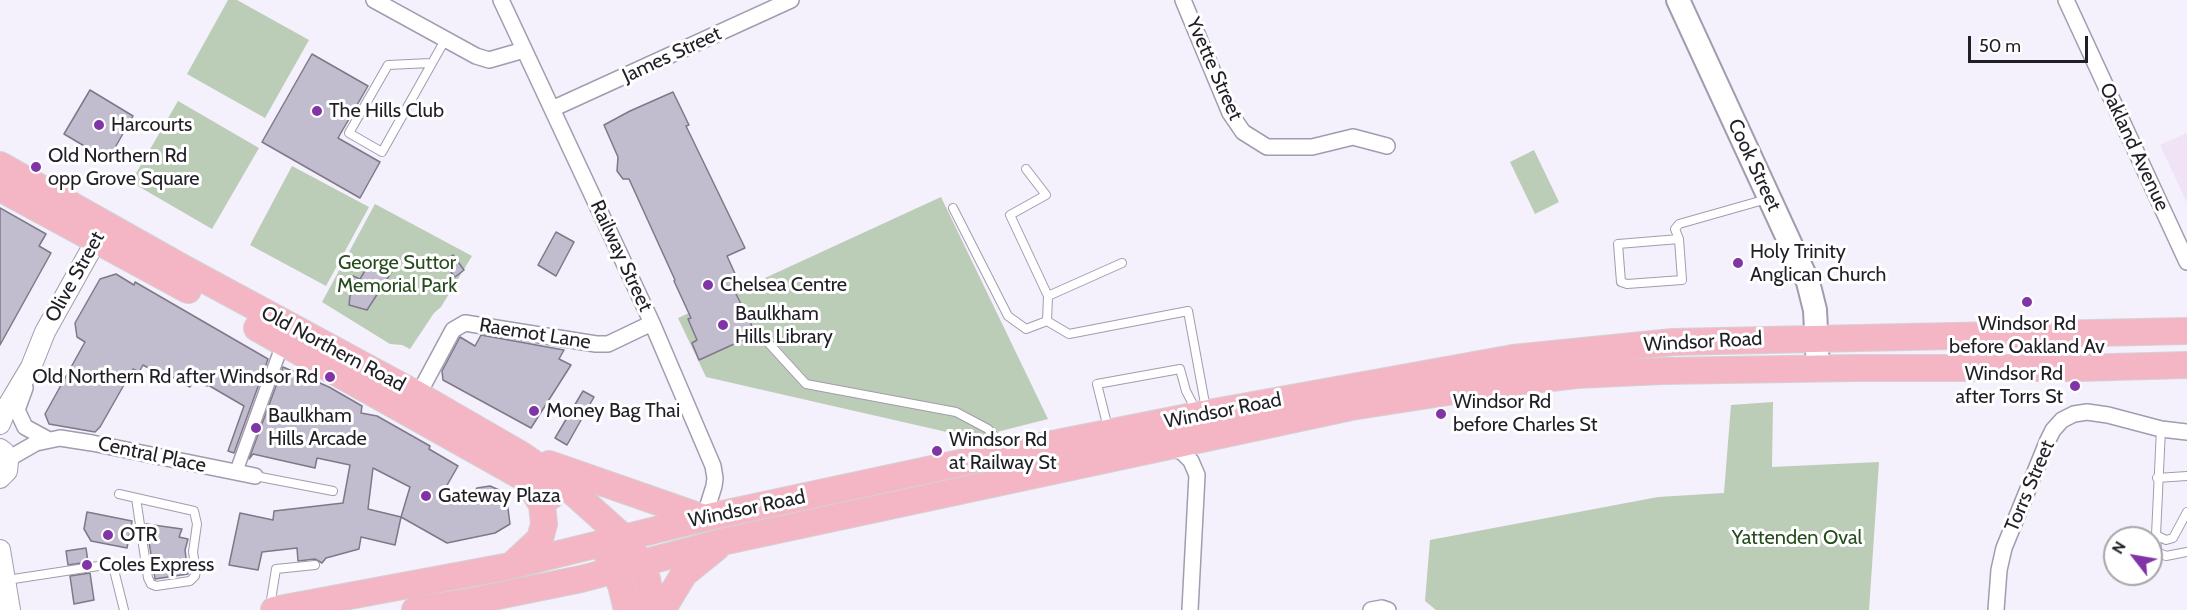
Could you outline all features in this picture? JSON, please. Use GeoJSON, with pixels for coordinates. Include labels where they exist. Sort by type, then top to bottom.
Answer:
{"type":"FeatureCollection","features":[{"type":"Feature","properties":{"kind":"main road","name":"Cook Street"},"geometry":{"type":"LineString","coordinates":[[1678,0],[1808,282],[1814,304],[1818,369]]}},
{"type":"Feature","properties":{"kind":"main road","name":"Old Northern Road"},"geometry":{"type":"LineString","coordinates":[[0,165],[100,231],[283,343],[528,480],[567,507],[591,531],[612,541]]}},
{"type":"Feature","properties":{"kind":"main road","name":"Old Northern Road"},"geometry":{"type":"LineString","coordinates":[[0,188],[183,268],[418,395],[520,454],[565,485],[612,541],[641,564],[647,579],[653,610]]}},
{"type":"Feature","properties":{"kind":"main road","name":"Windsor Road"},"geometry":{"type":"LineString","coordinates":[[271,610],[510,566],[704,518],[1002,454],[1203,414],[1513,358],[1673,342],[2187,331]]}},
{"type":"Feature","properties":{"kind":"main road","name":"Windsor Road"},"geometry":{"type":"LineString","coordinates":[[415,610],[483,599],[641,564],[726,541],[1351,407],[1506,383],[1611,374],[2187,365]]}},
{"type":"Feature","properties":{"kind":"main road"},"geometry":{"type":"LineString","coordinates":[[520,454],[704,518]]}},
{"type":"Feature","properties":{"kind":"main road"},"geometry":{"type":"LineString","coordinates":[[510,566],[540,539],[544,524],[542,505],[528,480]]}},
{"type":"Feature","properties":{"kind":"main road","name":"Old Northern Road"},"geometry":{"type":"LineString","coordinates":[[612,541],[615,570],[627,610]]}},
{"type":"Feature","properties":{"kind":"main road"},"geometry":{"type":"LineString","coordinates":[[662,610],[684,574],[726,541]]}},
{"type":"Feature","properties":{"kind":"street"},"geometry":{"type":"LineString","coordinates":[[374,0],[476,56],[489,60],[524,50]]}},
{"type":"Feature","properties":{"kind":"street","name":"Railway Street"},"geometry":{"type":"LineString","coordinates":[[501,0],[652,323],[713,465],[716,478],[704,518]]}},
{"type":"Feature","properties":{"kind":"street","name":"James Street"},"geometry":{"type":"LineString","coordinates":[[552,110],[791,0]]}},
{"type":"Feature","properties":{"kind":"street","name":"Yvette Street"},"geometry":{"type":"LineString","coordinates":[[1183,0],[1230,113],[1243,132],[1267,147],[1312,147],[1353,137],[1387,146]]}},
{"type":"Feature","properties":{"kind":"street","name":"Oakland Avenue"},"geometry":{"type":"LineString","coordinates":[[2066,0],[2187,262]]}},
{"type":"Feature","properties":{"kind":"street","name":"Olive Street"},"geometry":{"type":"LineString","coordinates":[[0,424],[6,409],[31,367],[45,332],[100,231]]}},
{"type":"Feature","properties":{"kind":"street","name":"Raemot Lane"},"geometry":{"type":"LineString","coordinates":[[418,395],[453,330],[465,323],[608,344],[652,323]]}},
{"type":"Feature","properties":{"kind":"street","name":"Olive Street"},"geometry":{"type":"LineString","coordinates":[[0,395],[21,362],[45,332]]}},
{"type":"Feature","properties":{"kind":"street"},"geometry":{"type":"LineString","coordinates":[[236,472],[283,343]]}},
{"type":"Feature","properties":{"kind":"street","name":"Central Place"},"geometry":{"type":"LineString","coordinates":[[31,367],[17,410],[25,427],[49,440]]}},
{"type":"Feature","properties":{"kind":"street","name":"Torrs Street"},"geometry":{"type":"LineString","coordinates":[[1996,610],[1999,570],[2004,548],[2053,430],[2062,420],[2074,414],[2087,412],[2161,429],[2187,432]]}},
{"type":"Feature","properties":{"kind":"street","name":"Central Place"},"geometry":{"type":"LineString","coordinates":[[4,454],[60,438],[255,476]]}},
{"type":"Feature","properties":{"kind":"street"},"geometry":{"type":"LineString","coordinates":[[1165,447],[1182,452],[1191,461],[1197,475],[1190,610]]}},
{"type":"Feature","properties":{"kind":"street"},"geometry":{"type":"LineString","coordinates":[[0,477],[7,471],[4,454]]}},
{"type":"Feature","properties":{"kind":"street"},"geometry":{"type":"LineString","coordinates":[[0,550],[10,610]]}},
{"type":"Feature","properties":{"kind":"street"},"geometry":{"type":"LineString","coordinates":[[1371,610],[1382,608],[1388,610]]}},
{"type":"Feature","properties":{"kind":"lane"},"geometry":{"type":"LineString","coordinates":[[430,63],[388,64],[349,133],[382,152],[445,40]]}},
{"type":"Feature","properties":{"kind":"lane"},"geometry":{"type":"LineString","coordinates":[[1026,170],[1046,195],[1010,215],[1048,296],[1047,321]]}},
{"type":"Feature","properties":{"kind":"lane"},"geometry":{"type":"LineString","coordinates":[[1679,239],[1618,244],[1621,282],[1627,284],[1682,280],[1679,239],[1675,229],[1679,224],[1770,198]]}},
{"type":"Feature","properties":{"kind":"lane"},"geometry":{"type":"LineString","coordinates":[[953,208],[1008,316],[1026,329],[1047,321]]}},
{"type":"Feature","properties":{"kind":"lane"},"geometry":{"type":"LineString","coordinates":[[1048,296],[1122,263]]}},
{"type":"Feature","properties":{"kind":"lane"},"geometry":{"type":"LineString","coordinates":[[1047,321],[1069,334],[1188,311],[1203,414]]}},
{"type":"Feature","properties":{"kind":"lane"},"geometry":{"type":"LineString","coordinates":[[764,338],[806,384],[956,412],[988,429],[998,439],[1002,454]]}},
{"type":"Feature","properties":{"kind":"lane"},"geometry":{"type":"LineString","coordinates":[[1109,433],[1097,384],[1180,369],[1186,391],[1203,414]]}},
{"type":"Feature","properties":{"kind":"lane"},"geometry":{"type":"LineString","coordinates":[[2156,526],[2161,429]]}},
{"type":"Feature","properties":{"kind":"lane"},"geometry":{"type":"LineString","coordinates":[[255,476],[333,491]]}},
{"type":"Feature","properties":{"kind":"lane"},"geometry":{"type":"LineString","coordinates":[[2157,478],[2187,476]]}},
{"type":"Feature","properties":{"kind":"lane"},"geometry":{"type":"LineString","coordinates":[[119,494],[194,511],[197,524],[193,552],[195,576],[190,581],[156,586],[151,584],[148,578],[136,498]]}},
{"type":"Feature","properties":{"kind":"lane"},"geometry":{"type":"LineString","coordinates":[[2163,538],[2173,538],[2187,512]]}},
{"type":"Feature","properties":{"kind":"lane"},"geometry":{"type":"LineString","coordinates":[[2163,555],[2187,552]]}},
{"type":"Feature","properties":{"kind":"lane"},"geometry":{"type":"LineString","coordinates":[[5,580],[105,565],[114,570],[124,610]]}},
{"type":"Feature","properties":{"kind":"lane"},"geometry":{"type":"LineString","coordinates":[[271,610],[276,569],[315,565]]}},
{"type":"Feature","properties":{"kind":"lane"},"geometry":{"type":"LineString","coordinates":[[281,610],[303,610]]}},
{"type":"Feature","properties":{"kind":"shaded area"},"geometry":{"type":"Polygon","coordinates":[[[2187,133],[2187,203],[2160,145],[2187,133]]]}},
{"type":"Feature","properties":{"kind":"green space"},"geometry":{"type":"Polygon","coordinates":[[[228,0],[237,0],[309,40],[265,118],[187,74],[228,0]]]}},
{"type":"Feature","properties":{"kind":"green space"},"geometry":{"type":"Polygon","coordinates":[[[178,101],[259,148],[212,229],[131,182],[178,101]]]}},
{"type":"Feature","properties":{"kind":"green space"},"geometry":{"type":"Polygon","coordinates":[[[1534,150],[1559,202],[1535,214],[1510,162],[1534,150]]]}},
{"type":"Feature","properties":{"kind":"green space"},"geometry":{"type":"Polygon","coordinates":[[[292,166],[369,207],[326,286],[250,245],[292,166]]]}},
{"type":"Feature","properties":{"kind":"green space"},"geometry":{"type":"Polygon","coordinates":[[[941,197],[1048,419],[973,438],[706,377],[678,318],[941,197]]]}},
{"type":"Feature","properties":{"kind":"green space","name":"George Suttor Memorial Park"},"geometry":{"type":"Polygon","coordinates":[[[375,204],[472,256],[441,307],[434,313],[410,349],[402,345],[390,344],[322,302],[375,204]]]}},
{"type":"Feature","properties":{"kind":"green space","name":"Yattenden Oval"},"geometry":{"type":"Polygon","coordinates":[[[1773,402],[1772,467],[1879,462],[1869,610],[1436,610],[1425,601],[1430,540],[1658,497],[1724,493],[1731,405],[1773,402]]]}},
{"type":"Feature","properties":{"kind":"building","name":"The Hills Club"},"geometry":{"type":"Polygon","coordinates":[[[312,54],[368,86],[338,138],[380,162],[360,198],[262,142],[312,54]]]}},
{"type":"Feature","properties":{"kind":"building","name":"Harcourts"},"geometry":{"type":"Polygon","coordinates":[[[90,90],[133,116],[108,160],[64,134],[90,90]]]}},
{"type":"Feature","properties":{"kind":"building"},"geometry":{"type":"Polygon","coordinates":[[[673,92],[689,125],[686,126],[745,248],[727,256],[742,289],[735,292],[756,334],[699,360],[692,343],[697,340],[688,319],[691,318],[629,179],[623,179],[617,171],[618,157],[604,125],[673,92]]]}},
{"type":"Feature","properties":{"kind":"building"},"geometry":{"type":"Polygon","coordinates":[[[0,208],[46,234],[39,246],[51,253],[0,345],[0,208]]]}},
{"type":"Feature","properties":{"kind":"building"},"geometry":{"type":"Polygon","coordinates":[[[556,232],[574,242],[556,276],[538,265],[556,232]]]}},
{"type":"Feature","properties":{"kind":"building"},"geometry":{"type":"Polygon","coordinates":[[[453,255],[464,270],[455,277],[443,262],[453,255]]]}},
{"type":"Feature","properties":{"kind":"building"},"geometry":{"type":"Polygon","coordinates":[[[372,259],[393,270],[367,310],[349,305],[353,291],[346,288],[353,276],[360,279],[372,259]]]}},
{"type":"Feature","properties":{"kind":"building"},"geometry":{"type":"Polygon","coordinates":[[[116,274],[134,285],[135,282],[268,359],[234,453],[228,451],[244,406],[194,379],[190,387],[155,368],[154,371],[143,365],[139,372],[133,369],[95,432],[49,424],[45,414],[85,342],[77,337],[75,323],[100,279],[116,274]]]}},
{"type":"Feature","properties":{"kind":"building"},"geometry":{"type":"Polygon","coordinates":[[[481,335],[564,350],[559,359],[571,365],[531,428],[443,380],[442,371],[460,337],[475,346],[481,335]]]}},
{"type":"Feature","properties":{"kind":"building"},"geometry":{"type":"Polygon","coordinates":[[[283,367],[329,387],[362,406],[361,413],[377,416],[430,446],[429,449],[458,466],[438,501],[472,496],[477,488],[490,486],[506,493],[510,524],[495,533],[447,543],[401,517],[395,545],[361,537],[359,549],[326,558],[322,563],[315,559],[298,561],[297,548],[262,552],[258,570],[229,565],[240,513],[273,520],[274,511],[343,503],[350,465],[317,458],[315,468],[253,454],[249,459],[283,367]],[[373,468],[368,509],[401,517],[410,487],[373,468]]]}},
{"type":"Feature","properties":{"kind":"building"},"geometry":{"type":"Polygon","coordinates":[[[583,391],[594,397],[567,445],[555,438],[583,391]]]}},
{"type":"Feature","properties":{"kind":"building","name":"OTR"},"geometry":{"type":"Polygon","coordinates":[[[87,512],[132,521],[127,548],[91,541],[84,529],[87,512]]]}},
{"type":"Feature","properties":{"kind":"building"},"geometry":{"type":"Polygon","coordinates":[[[146,524],[182,529],[179,537],[188,539],[185,550],[188,574],[155,579],[146,524]]]}},
{"type":"Feature","properties":{"kind":"building"},"geometry":{"type":"Polygon","coordinates":[[[86,548],[88,562],[68,565],[66,551],[86,548]]]}},
{"type":"Feature","properties":{"kind":"building"},"geometry":{"type":"Polygon","coordinates":[[[90,573],[94,600],[74,604],[70,576],[90,573]]]}},
{"type":"Feature","properties":{"kind":"place","name":"The Hills Club"},"geometry":{"type":"Point","coordinates":[317,111]}},
{"type":"Feature","properties":{"kind":"place","name":"Harcourts"},"geometry":{"type":"Point","coordinates":[99,125]}},
{"type":"Feature","properties":{"kind":"place","name":"Old Northern Rd opp Grove Square"},"geometry":{"type":"Point","coordinates":[36,167]}},
{"type":"Feature","properties":{"kind":"place","name":"Holy Trinity Anglican Church"},"geometry":{"type":"Point","coordinates":[1738,263]}},
{"type":"Feature","properties":{"kind":"place","name":"Chelsea Centre"},"geometry":{"type":"Point","coordinates":[708,285]}},
{"type":"Feature","properties":{"kind":"place","name":"Windsor Rd before Oakland Av"},"geometry":{"type":"Point","coordinates":[2027,302]}},
{"type":"Feature","properties":{"kind":"place","name":"Baulkham Hills Library"},"geometry":{"type":"Point","coordinates":[723,325]}},
{"type":"Feature","properties":{"kind":"place","name":"Old Northern Rd after Windsor Rd"},"geometry":{"type":"Point","coordinates":[330,377]}},
{"type":"Feature","properties":{"kind":"place","name":"Windsor Rd after Torrs St"},"geometry":{"type":"Point","coordinates":[2075,386]}},
{"type":"Feature","properties":{"kind":"place","name":"Money Bag Thai"},"geometry":{"type":"Point","coordinates":[534,411]}},
{"type":"Feature","properties":{"kind":"place","name":"Windsor Rd before Charles St"},"geometry":{"type":"Point","coordinates":[1441,414]}},
{"type":"Feature","properties":{"kind":"place","name":"Baulkham Hills Arcade"},"geometry":{"type":"Point","coordinates":[256,428]}},
{"type":"Feature","properties":{"kind":"place","name":"Windsor Rd at Railway St"},"geometry":{"type":"Point","coordinates":[937,451]}},
{"type":"Feature","properties":{"kind":"place","name":"Gateway Plaza"},"geometry":{"type":"Point","coordinates":[426,496]}},
{"type":"Feature","properties":{"kind":"place","name":"OTR"},"geometry":{"type":"Point","coordinates":[108,535]}},
{"type":"Feature","properties":{"kind":"place","name":"Coles Express"},"geometry":{"type":"Point","coordinates":[87,565]}}]}
